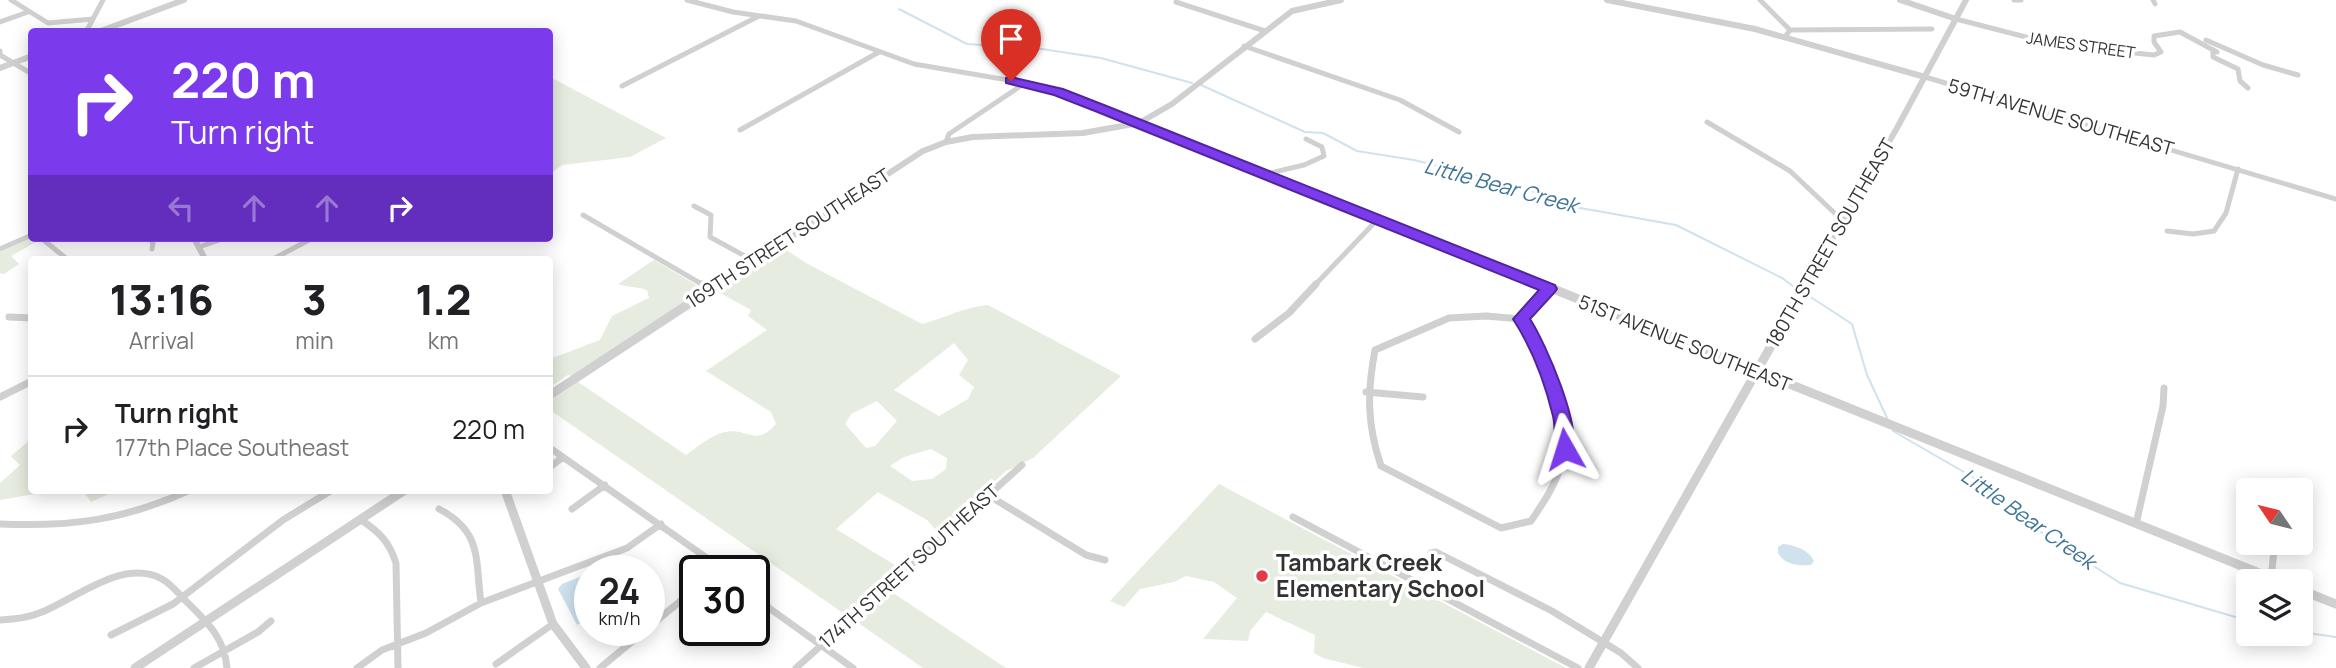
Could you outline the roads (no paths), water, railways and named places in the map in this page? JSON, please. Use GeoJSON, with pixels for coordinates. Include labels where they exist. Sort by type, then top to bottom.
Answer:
{"type":"FeatureCollection","features":[{"type":"Feature","properties":{"kind":"street"},"geometry":{"type":"LineString","coordinates":[[11,0],[48,23],[93,19]]}},
{"type":"Feature","properties":{"kind":"street"},"geometry":{"type":"LineString","coordinates":[[88,28],[103,0]]}},
{"type":"Feature","properties":{"kind":"street"},"geometry":{"type":"LineString","coordinates":[[109,28],[184,0]]}},
{"type":"Feature","properties":{"kind":"street","name":"51ST AVENUE SOUTHEAST"},"geometry":{"type":"LineString","coordinates":[[687,0],[733,12],[811,25],[914,64],[1025,83],[1058,92],[2248,569]]}},
{"type":"Feature","properties":{"kind":"street"},"geometry":{"type":"LineString","coordinates":[[946,142],[991,135],[1083,134],[1139,123],[1161,111],[1292,11],[1341,0]]}},
{"type":"Feature","properties":{"kind":"street","name":"59TH AVENUE SOUTHEAST"},"geometry":{"type":"LineString","coordinates":[[1607,0],[1785,37],[2336,198]]}},
{"type":"Feature","properties":{"kind":"street"},"geometry":{"type":"LineString","coordinates":[[1760,0],[1790,30],[1933,29]]}},
{"type":"Feature","properties":{"kind":"street"},"geometry":{"type":"LineString","coordinates":[[1900,0],[1956,19]]}},
{"type":"Feature","properties":{"kind":"street","name":"180TH STREET SOUTHEAST"},"geometry":{"type":"LineString","coordinates":[[1589,668],[1925,77],[1966,0]]}},
{"type":"Feature","properties":{"kind":"street"},"geometry":{"type":"LineString","coordinates":[[2014,0],[2021,0]]}},
{"type":"Feature","properties":{"kind":"street"},"geometry":{"type":"LineString","coordinates":[[1176,2],[1265,31]]}},
{"type":"Feature","properties":{"kind":"street"},"geometry":{"type":"LineString","coordinates":[[0,22],[28,12]]}},
{"type":"Feature","properties":{"kind":"street"},"geometry":{"type":"LineString","coordinates":[[622,86],[761,15]]}},
{"type":"Feature","properties":{"kind":"street","name":"JAMES STREET"},"geometry":{"type":"LineString","coordinates":[[1956,19],[2057,45],[2154,55],[2161,52],[2154,42],[2154,36],[2163,32],[2197,37]]}},
{"type":"Feature","properties":{"kind":"street"},"geometry":{"type":"LineString","coordinates":[[1785,37],[1790,30]]}},
{"type":"Feature","properties":{"kind":"street"},"geometry":{"type":"LineString","coordinates":[[2197,37],[2215,51],[2213,57],[2238,69],[2240,81],[2248,88]]}},
{"type":"Feature","properties":{"kind":"street"},"geometry":{"type":"LineString","coordinates":[[2197,37],[2263,65],[2298,75]]}},
{"type":"Feature","properties":{"kind":"street"},"geometry":{"type":"LineString","coordinates":[[1244,46],[1400,100],[1459,132]]}},
{"type":"Feature","properties":{"kind":"street"},"geometry":{"type":"LineString","coordinates":[[0,51],[12,64],[28,72]]}},
{"type":"Feature","properties":{"kind":"street"},"geometry":{"type":"LineString","coordinates":[[740,130],[879,52]]}},
{"type":"Feature","properties":{"kind":"street"},"geometry":{"type":"LineString","coordinates":[[0,68],[28,58]]}},
{"type":"Feature","properties":{"kind":"street","name":"169TH STREET SOUTHEAST"},"geometry":{"type":"LineString","coordinates":[[553,393],[917,155],[946,142],[949,134],[1025,83]]}},
{"type":"Feature","properties":{"kind":"street"},"geometry":{"type":"LineString","coordinates":[[1707,122],[1790,171],[1842,220]]}},
{"type":"Feature","properties":{"kind":"street"},"geometry":{"type":"LineString","coordinates":[[1266,174],[1304,165],[1324,156],[1322,147],[1306,139]]}},
{"type":"Feature","properties":{"kind":"street"},"geometry":{"type":"LineString","coordinates":[[2167,231],[2193,234],[2214,231],[2226,213],[2238,169]]}},
{"type":"Feature","properties":{"kind":"street"},"geometry":{"type":"LineString","coordinates":[[694,206],[711,215],[710,237],[754,261]]}},
{"type":"Feature","properties":{"kind":"street"},"geometry":{"type":"LineString","coordinates":[[583,215],[710,289]]}},
{"type":"Feature","properties":{"kind":"street"},"geometry":{"type":"LineString","coordinates":[[1255,339],[1289,313],[1378,219]]}},
{"type":"Feature","properties":{"kind":"street"},"geometry":{"type":"LineString","coordinates":[[0,249],[28,237]]}},
{"type":"Feature","properties":{"kind":"street"},"geometry":{"type":"LineString","coordinates":[[46,242],[63,256]]}},
{"type":"Feature","properties":{"kind":"street"},"geometry":{"type":"LineString","coordinates":[[152,242],[152,249]]}},
{"type":"Feature","properties":{"kind":"street"},"geometry":{"type":"LineString","coordinates":[[196,242],[204,256]]}},
{"type":"Feature","properties":{"kind":"street"},"geometry":{"type":"LineString","coordinates":[[199,247],[213,242]]}},
{"type":"Feature","properties":{"kind":"street"},"geometry":{"type":"LineString","coordinates":[[279,256],[305,242]]}},
{"type":"Feature","properties":{"kind":"street"},"geometry":{"type":"LineString","coordinates":[[1521,319],[1550,289]]}},
{"type":"Feature","properties":{"kind":"street"},"geometry":{"type":"LineString","coordinates":[[1486,316],[1521,319],[1530,332],[1554,391],[1563,419],[1565,449],[1547,498],[1531,521],[1501,528],[1381,466],[1370,437],[1366,392],[1375,350],[1396,339],[1449,318],[1486,316]]}},
{"type":"Feature","properties":{"kind":"street"},"geometry":{"type":"LineString","coordinates":[[9,317],[28,318]]}},
{"type":"Feature","properties":{"kind":"street"},"geometry":{"type":"LineString","coordinates":[[0,397],[28,383]]}},
{"type":"Feature","properties":{"kind":"street"},"geometry":{"type":"LineString","coordinates":[[2136,524],[2164,388]]}},
{"type":"Feature","properties":{"kind":"street"},"geometry":{"type":"LineString","coordinates":[[1366,392],[1423,397]]}},
{"type":"Feature","properties":{"kind":"street"},"geometry":{"type":"LineString","coordinates":[[553,449],[701,555]]}},
{"type":"Feature","properties":{"kind":"street"},"geometry":{"type":"LineString","coordinates":[[553,465],[563,457]]}},
{"type":"Feature","properties":{"kind":"street","name":"174TH STREET SOUTHEAST"},"geometry":{"type":"LineString","coordinates":[[796,668],[1022,465]]}},
{"type":"Feature","properties":{"kind":"street"},"geometry":{"type":"LineString","coordinates":[[572,509],[605,485]]}},
{"type":"Feature","properties":{"kind":"street"},"geometry":{"type":"LineString","coordinates":[[1,526],[96,523],[138,512],[181,494]]}},
{"type":"Feature","properties":{"kind":"street"},"geometry":{"type":"LineString","coordinates":[[111,635],[131,628],[228,566],[270,530],[326,494]]}},
{"type":"Feature","properties":{"kind":"street"},"geometry":{"type":"LineString","coordinates":[[135,668],[399,494]]}},
{"type":"Feature","properties":{"kind":"street"},"geometry":{"type":"LineString","coordinates":[[508,494],[553,624],[586,668]]}},
{"type":"Feature","properties":{"kind":"street"},"geometry":{"type":"LineString","coordinates":[[988,495],[1086,555],[1105,560]]}},
{"type":"Feature","properties":{"kind":"street"},"geometry":{"type":"LineString","coordinates":[[439,509],[458,519],[466,528],[480,575],[481,603]]}},
{"type":"Feature","properties":{"kind":"street"},"geometry":{"type":"LineString","coordinates":[[1293,517],[1578,668]]}},
{"type":"Feature","properties":{"kind":"street"},"geometry":{"type":"LineString","coordinates":[[360,519],[384,536],[391,551],[398,579],[400,607],[395,645],[398,668]]}},
{"type":"Feature","properties":{"kind":"street"},"geometry":{"type":"LineString","coordinates":[[356,668],[374,654],[426,634],[481,603],[626,548],[661,524]]}},
{"type":"Feature","properties":{"kind":"street"},"geometry":{"type":"LineString","coordinates":[[1431,553],[1436,552],[1542,604],[1622,652],[1638,668]]}},
{"type":"Feature","properties":{"kind":"street"},"geometry":{"type":"LineString","coordinates":[[0,620],[27,619],[48,612],[103,583],[125,575],[142,573],[162,579],[207,621],[219,635],[225,649],[227,668]]}},
{"type":"Feature","properties":{"kind":"street"},"geometry":{"type":"LineString","coordinates":[[2313,595],[2336,604]]}},
{"type":"Feature","properties":{"kind":"street"},"geometry":{"type":"LineString","coordinates":[[665,615],[679,603]]}},
{"type":"Feature","properties":{"kind":"street"},"geometry":{"type":"LineString","coordinates":[[770,609],[853,668]]}},
{"type":"Feature","properties":{"kind":"street"},"geometry":{"type":"LineString","coordinates":[[194,668],[258,632],[271,621]]}},
{"type":"Feature","properties":{"kind":"street"},"geometry":{"type":"LineString","coordinates":[[496,664],[553,624]]}},
{"type":"Feature","properties":{"kind":"street"},"geometry":{"type":"LineString","coordinates":[[600,668],[627,646]]}},
{"type":"Feature","properties":{"kind":"water"},"geometry":{"type":"Polygon","coordinates":[[[1783,544],[1801,549],[1814,561],[1811,565],[1788,562],[1778,553],[1778,547],[1783,544]]]}},
{"type":"Feature","properties":{"kind":"water"},"geometry":{"type":"Polygon","coordinates":[[[574,579],[574,619],[558,589],[562,584],[574,579]]]}},
{"type":"Feature","properties":{"kind":"waterway","name":"Little Bear Creek"},"geometry":{"type":"LineString","coordinates":[[899,9],[967,44],[1042,49],[1101,58],[1192,83]]}},
{"type":"Feature","properties":{"kind":"waterway","name":"Little Bear Creek"},"geometry":{"type":"LineString","coordinates":[[1201,85],[1305,132],[1323,133],[1357,151],[1414,160],[1522,187],[1569,206],[1676,225],[1782,278],[1797,289]]}},
{"type":"Feature","properties":{"kind":"waterway","name":"Little Bear Creek"},"geometry":{"type":"LineString","coordinates":[[1809,296],[1852,324],[1867,375],[1888,420]]}},
{"type":"Feature","properties":{"kind":"waterway","name":"Little Bear Creek"},"geometry":{"type":"LineString","coordinates":[[1893,431],[1976,479],[2030,525],[2120,583],[2236,617]]}},
{"type":"Feature","properties":{"kind":"waterway","name":"Little Bear Creek"},"geometry":{"type":"LineString","coordinates":[[2313,634],[2336,637]]}},
{"type":"Feature","properties":{"kind":"place","name":"Tambark Creek Elementary School"},"geometry":{"type":"Point","coordinates":[1262,576]}}]}
